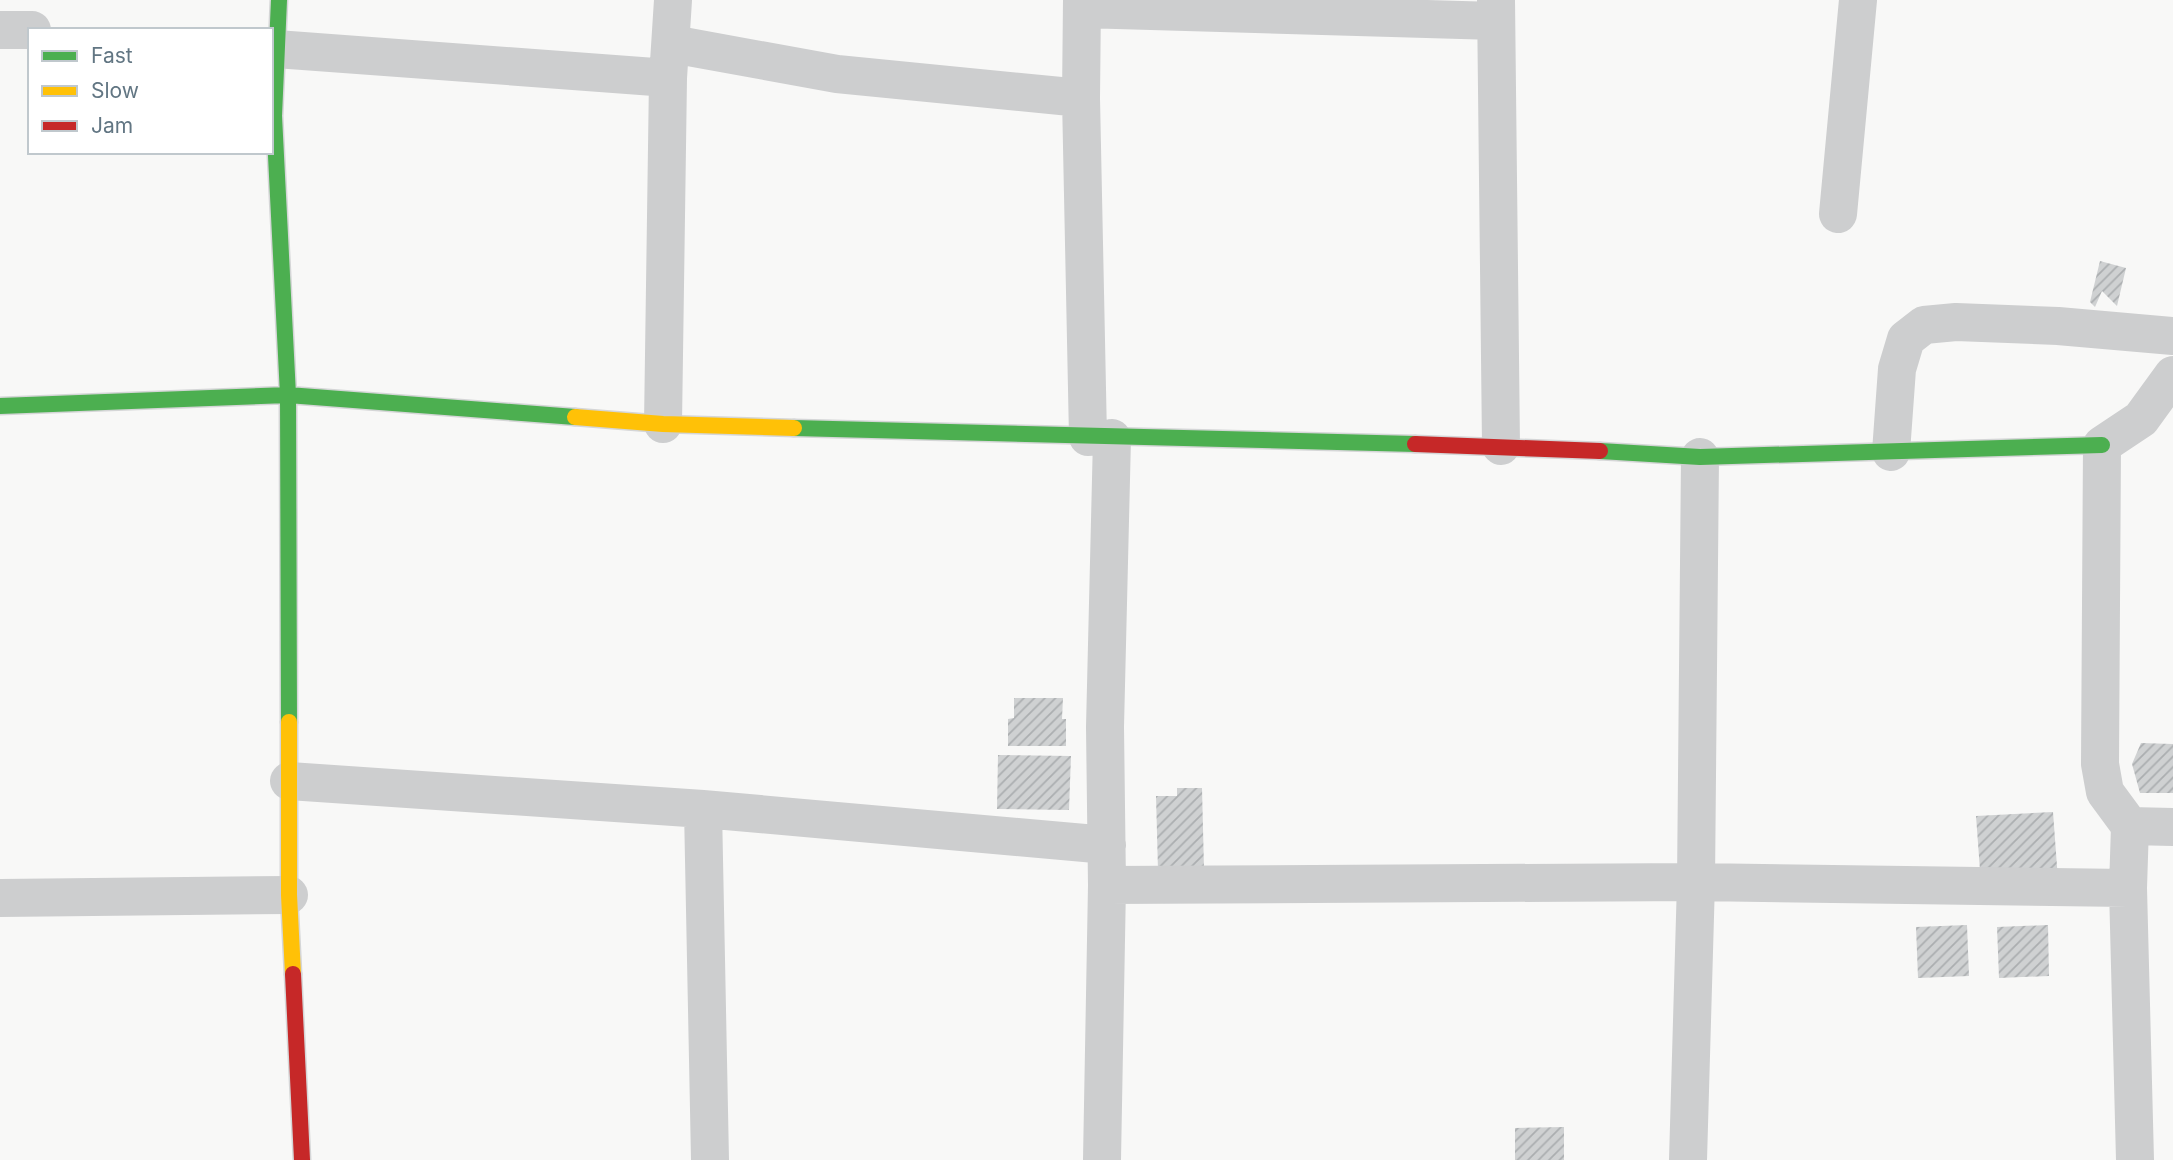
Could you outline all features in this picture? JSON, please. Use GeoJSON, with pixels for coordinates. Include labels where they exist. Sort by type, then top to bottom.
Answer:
{"type":"FeatureCollection","features":[{"type":"Feature","properties":{"kind":"street"},"geometry":{"type":"LineString","coordinates":[[279,0],[274,48],[274,116],[288,395],[289,895],[302,1160]]}},
{"type":"Feature","properties":{"kind":"street"},"geometry":{"type":"LineString","coordinates":[[663,424],[669,61],[673,0]]}},
{"type":"Feature","properties":{"kind":"street"},"geometry":{"type":"LineString","coordinates":[[1838,214],[1858,0]]}},
{"type":"Feature","properties":{"kind":"street"},"geometry":{"type":"LineString","coordinates":[[1101,1160],[1107,845],[1100,438],[1081,98],[1082,5],[1496,10],[1501,446]]}},
{"type":"Feature","properties":{"kind":"street"},"geometry":{"type":"LineString","coordinates":[[0,30],[28,30]]}},
{"type":"Feature","properties":{"kind":"street"},"geometry":{"type":"LineString","coordinates":[[274,48],[669,61],[1081,98]]}},
{"type":"Feature","properties":{"kind":"street"},"geometry":{"type":"LineString","coordinates":[[1891,452],[1897,369],[1906,339],[1924,325],[1956,322],[2058,326],[2173,336]]}},
{"type":"Feature","properties":{"kind":"street"},"geometry":{"type":"LineString","coordinates":[[0,406],[288,395],[663,424],[1100,438],[1501,446],[1700,457],[2102,445],[2157,420],[2173,375]]}},
{"type":"Feature","properties":{"kind":"street"},"geometry":{"type":"LineString","coordinates":[[2102,445],[2100,764],[2105,792],[2130,827],[2128,888],[2135,1160]]}},
{"type":"Feature","properties":{"kind":"street"},"geometry":{"type":"LineString","coordinates":[[1688,1160],[1696,882],[1700,457]]}},
{"type":"Feature","properties":{"kind":"street"},"geometry":{"type":"LineString","coordinates":[[289,781],[703,810],[1107,845]]}},
{"type":"Feature","properties":{"kind":"street"},"geometry":{"type":"LineString","coordinates":[[703,810],[710,1160]]}},
{"type":"Feature","properties":{"kind":"street"},"geometry":{"type":"LineString","coordinates":[[2130,827],[2173,827]]}},
{"type":"Feature","properties":{"kind":"street"},"geometry":{"type":"LineString","coordinates":[[1107,885],[1696,882],[2128,888]]}},
{"type":"Feature","properties":{"kind":"street"},"geometry":{"type":"LineString","coordinates":[[0,898],[289,895]]}},
{"type":"Feature","properties":{"kind":"building"},"geometry":{"type":"Polygon","coordinates":[[[2100,261],[2126,268],[2117,306],[2102,291],[2095,307],[2090,302],[2100,261]]]}},
{"type":"Feature","properties":{"kind":"building"},"geometry":{"type":"Polygon","coordinates":[[[1014,698],[1063,698],[1062,719],[1066,719],[1066,746],[1008,746],[1008,719],[1014,718],[1014,698]]]}},
{"type":"Feature","properties":{"kind":"building"},"geometry":{"type":"Polygon","coordinates":[[[2141,743],[2173,744],[2173,793],[2140,793],[2132,764],[2141,743]]]}},
{"type":"Feature","properties":{"kind":"building"},"geometry":{"type":"Polygon","coordinates":[[[998,755],[1071,756],[1069,810],[997,809],[998,755]]]}},
{"type":"Feature","properties":{"kind":"building"},"geometry":{"type":"Polygon","coordinates":[[[1177,788],[1202,788],[1204,869],[1158,871],[1156,796],[1177,796],[1177,788]]]}},
{"type":"Feature","properties":{"kind":"building"},"geometry":{"type":"Polygon","coordinates":[[[2053,812],[2058,880],[1981,884],[1976,816],[2053,812]]]}},
{"type":"Feature","properties":{"kind":"building"},"geometry":{"type":"Polygon","coordinates":[[[1967,925],[1969,976],[1918,978],[1916,927],[1967,925]]]}},
{"type":"Feature","properties":{"kind":"building"},"geometry":{"type":"Polygon","coordinates":[[[2048,925],[2049,976],[1999,978],[1997,927],[2048,925]]]}},
{"type":"Feature","properties":{"kind":"building"},"geometry":{"type":"Polygon","coordinates":[[[1564,1127],[1564,1160],[1515,1160],[1515,1128],[1564,1127]]]}},
{"type":"Feature","properties":{"kind":"traffic: fast"},"geometry":{"type":"LineString","coordinates":[[279,0],[274,116],[288,395],[289,722]]}},
{"type":"Feature","properties":{"kind":"traffic: fast"},"geometry":{"type":"LineString","coordinates":[[0,406],[288,395],[575,417]]}},
{"type":"Feature","properties":{"kind":"traffic: fast"},"geometry":{"type":"LineString","coordinates":[[794,428],[1415,444]]}},
{"type":"Feature","properties":{"kind":"traffic: fast"},"geometry":{"type":"LineString","coordinates":[[1600,451],[1700,457],[2102,445]]}},
{"type":"Feature","properties":{"kind":"traffic: slow"},"geometry":{"type":"LineString","coordinates":[[575,417],[663,424],[794,428]]}},
{"type":"Feature","properties":{"kind":"traffic: slow"},"geometry":{"type":"LineString","coordinates":[[289,722],[289,895],[293,974]]}},
{"type":"Feature","properties":{"kind":"traffic: jam"},"geometry":{"type":"LineString","coordinates":[[1415,444],[1600,451]]}},
{"type":"Feature","properties":{"kind":"traffic: jam"},"geometry":{"type":"LineString","coordinates":[[293,974],[302,1160]]}}]}
